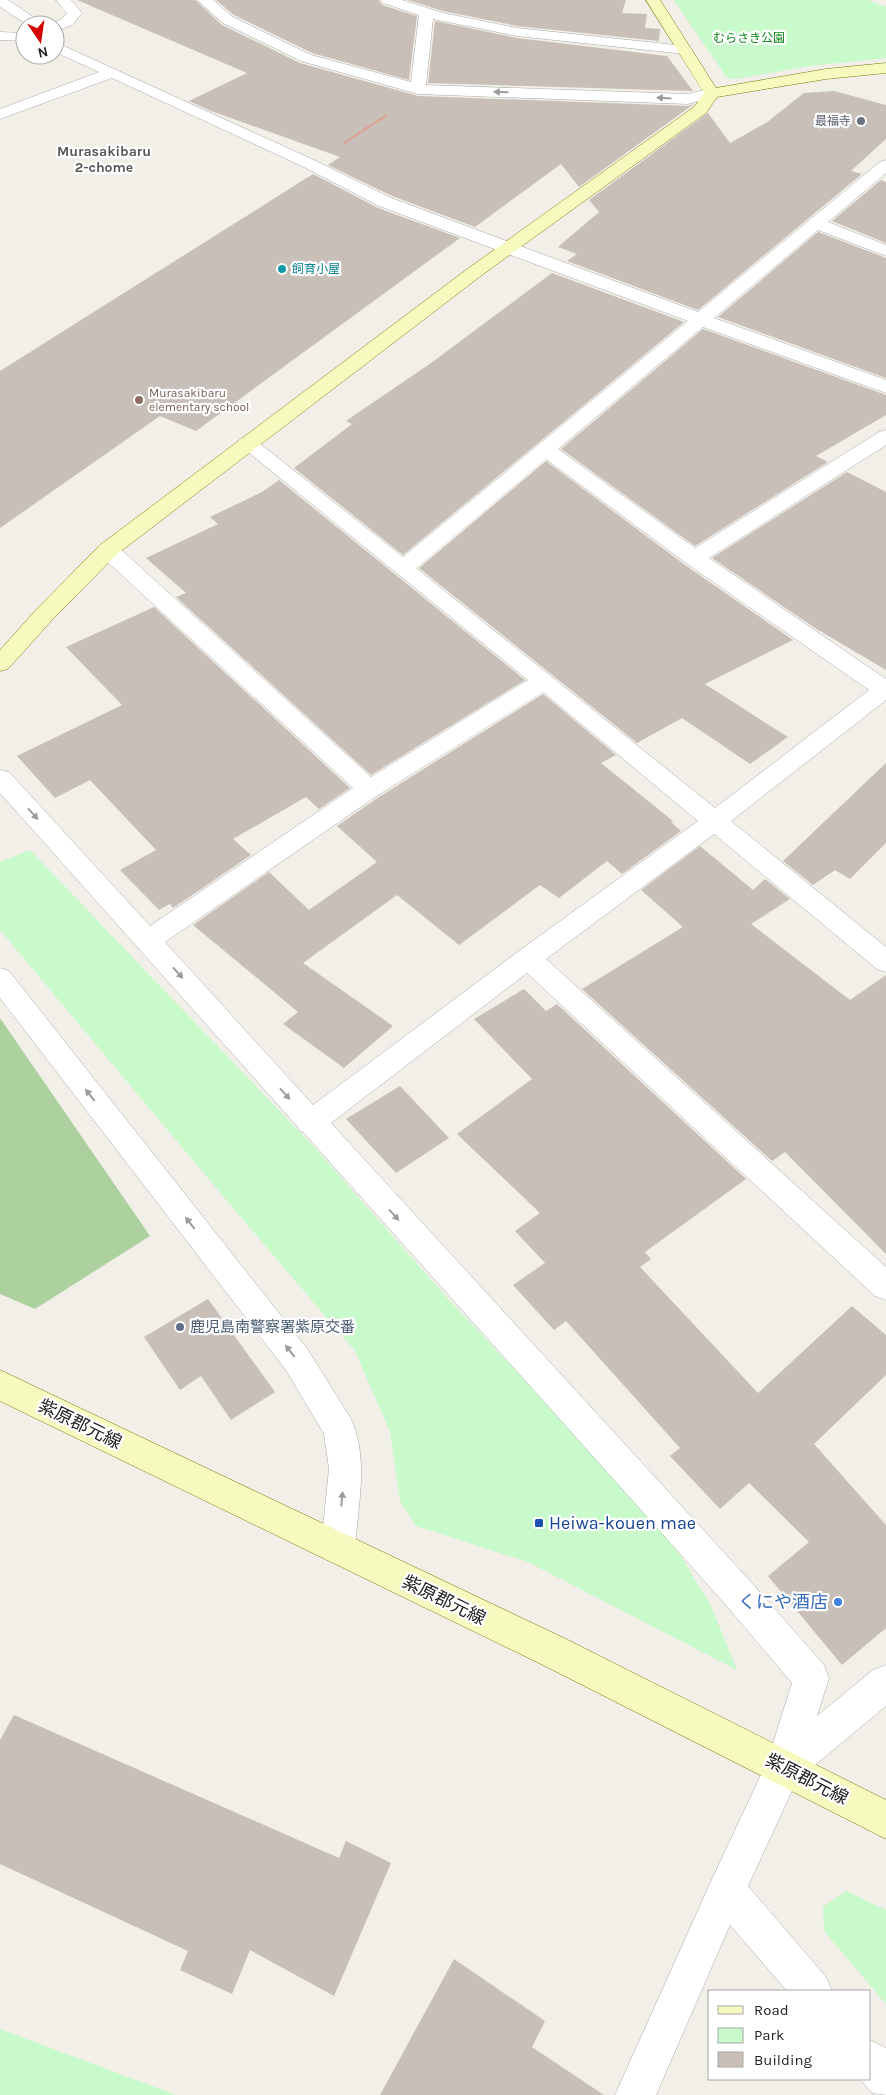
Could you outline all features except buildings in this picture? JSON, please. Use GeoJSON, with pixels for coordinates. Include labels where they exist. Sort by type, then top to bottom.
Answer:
{"type":"FeatureCollection","features":[{"type":"Feature","properties":{"kind":"street"},"geometry":{"type":"LineString","coordinates":[[64,0],[75,13],[65,23]]}},
{"type":"Feature","properties":{"kind":"street"},"geometry":{"type":"LineString","coordinates":[[204,0],[228,20],[306,58],[418,89],[688,99],[712,93],[826,74],[886,68]]}},
{"type":"Feature","properties":{"kind":"street"},"geometry":{"type":"LineString","coordinates":[[388,0],[426,13],[517,32],[686,50]]}},
{"type":"Feature","properties":{"kind":"street"},"geometry":{"type":"LineString","coordinates":[[653,0],[712,93]]}},
{"type":"Feature","properties":{"kind":"street"},"geometry":{"type":"LineString","coordinates":[[0,1],[22,15]]}},
{"type":"Feature","properties":{"kind":"street"},"geometry":{"type":"LineString","coordinates":[[418,89],[426,13]]}},
{"type":"Feature","properties":{"kind":"street"},"geometry":{"type":"LineString","coordinates":[[0,36],[15,37]]}},
{"type":"Feature","properties":{"kind":"street"},"geometry":{"type":"LineString","coordinates":[[65,51],[310,164],[385,202],[507,249],[886,387]]}},
{"type":"Feature","properties":{"kind":"street"},"geometry":{"type":"LineString","coordinates":[[0,114],[111,73]]}},
{"type":"Feature","properties":{"kind":"street"},"geometry":{"type":"LineString","coordinates":[[0,664],[43,616],[108,550],[247,443],[507,249],[700,110],[712,93]]}},
{"type":"Feature","properties":{"kind":"street"},"geometry":{"type":"LineString","coordinates":[[403,568],[886,165]]}},
{"type":"Feature","properties":{"kind":"street"},"geometry":{"type":"LineString","coordinates":[[815,224],[886,251]]}},
{"type":"Feature","properties":{"kind":"street"},"geometry":{"type":"LineString","coordinates":[[694,558],[886,436]]}},
{"type":"Feature","properties":{"kind":"street"},"geometry":{"type":"LineString","coordinates":[[247,443],[544,681],[713,822],[886,962]]}},
{"type":"Feature","properties":{"kind":"street"},"geometry":{"type":"LineString","coordinates":[[310,1122],[713,822],[885,689],[694,558],[546,450]]}},
{"type":"Feature","properties":{"kind":"street"},"geometry":{"type":"LineString","coordinates":[[108,550],[369,789]]}},
{"type":"Feature","properties":{"kind":"street"},"geometry":{"type":"LineString","coordinates":[[148,940],[369,789],[544,681]]}},
{"type":"Feature","properties":{"kind":"street"},"geometry":{"type":"LineString","coordinates":[[0,778],[738,1593],[811,1678],[784,1766],[726,1890],[635,2095]]}},
{"type":"Feature","properties":{"kind":"street"},"geometry":{"type":"LineString","coordinates":[[528,958],[886,1286]]}},
{"type":"Feature","properties":{"kind":"street"},"geometry":{"type":"LineString","coordinates":[[0,978],[296,1360],[340,1430],[345,1469],[338,1547]]}},
{"type":"Feature","properties":{"kind":"street","name":"紫原郡元線"},"geometry":{"type":"LineString","coordinates":[[0,1385],[338,1547],[784,1766],[886,1820]]}},
{"type":"Feature","properties":{"kind":"street"},"geometry":{"type":"LineString","coordinates":[[784,1766],[886,1683]]}},
{"type":"Feature","properties":{"kind":"street"},"geometry":{"type":"LineString","coordinates":[[726,1890],[811,1990]]}},
{"type":"Feature","properties":{"kind":"street"},"geometry":{"type":"LineString","coordinates":[[871,2061],[886,2079]]}},
{"type":"Feature","properties":{"kind":"path"},"geometry":{"type":"LineString","coordinates":[[310,164],[378,123],[418,89]]}},
{"type":"Feature","properties":{"kind":"green space","name":"むらさき公園"},"geometry":{"type":"Polygon","coordinates":[[[674,0],[868,0],[886,7],[886,58],[810,66],[736,79],[727,78],[674,0]]]}},
{"type":"Feature","properties":{"kind":"green space"},"geometry":{"type":"Polygon","coordinates":[[[30,850],[316,1149],[448,1299],[640,1502],[682,1558],[711,1606],[737,1670],[528,1562],[416,1526],[400,1501],[390,1432],[355,1351],[0,930],[0,862],[30,850]]]}},
{"type":"Feature","properties":{"kind":"green space"},"geometry":{"type":"Polygon","coordinates":[[[0,1018],[150,1236],[35,1309],[0,1294],[0,1018]]]}},
{"type":"Feature","properties":{"kind":"green space"},"geometry":{"type":"Polygon","coordinates":[[[846,1891],[886,1910],[886,2004],[824,1931],[823,1907],[846,1891]]]}},
{"type":"Feature","properties":{"kind":"green space"},"geometry":{"type":"Polygon","coordinates":[[[0,2029],[176,2095],[0,2095],[0,2029]]]}},
{"type":"Feature","properties":{"kind":"place","name":"最福寺"},"geometry":{"type":"Point","coordinates":[861,121]}},
{"type":"Feature","properties":{"kind":"place","name":"飼育小屋"},"geometry":{"type":"Point","coordinates":[282,269]}},
{"type":"Feature","properties":{"kind":"place","name":"Murasakibaru elementary school"},"geometry":{"type":"Point","coordinates":[139,400]}},
{"type":"Feature","properties":{"kind":"place","name":"鹿児島南警察署紫原交番"},"geometry":{"type":"Point","coordinates":[180,1327]}},
{"type":"Feature","properties":{"kind":"place","name":"Heiwa-kouen mae"},"geometry":{"type":"Point","coordinates":[539,1523]}},
{"type":"Feature","properties":{"kind":"place","name":"くにや酒店"},"geometry":{"type":"Point","coordinates":[838,1602]}},
{"type":"Feature","properties":{"kind":"district","name":"Murasakibaru 2-chome"},"geometry":{"type":"Point","coordinates":[104,160]}}]}
